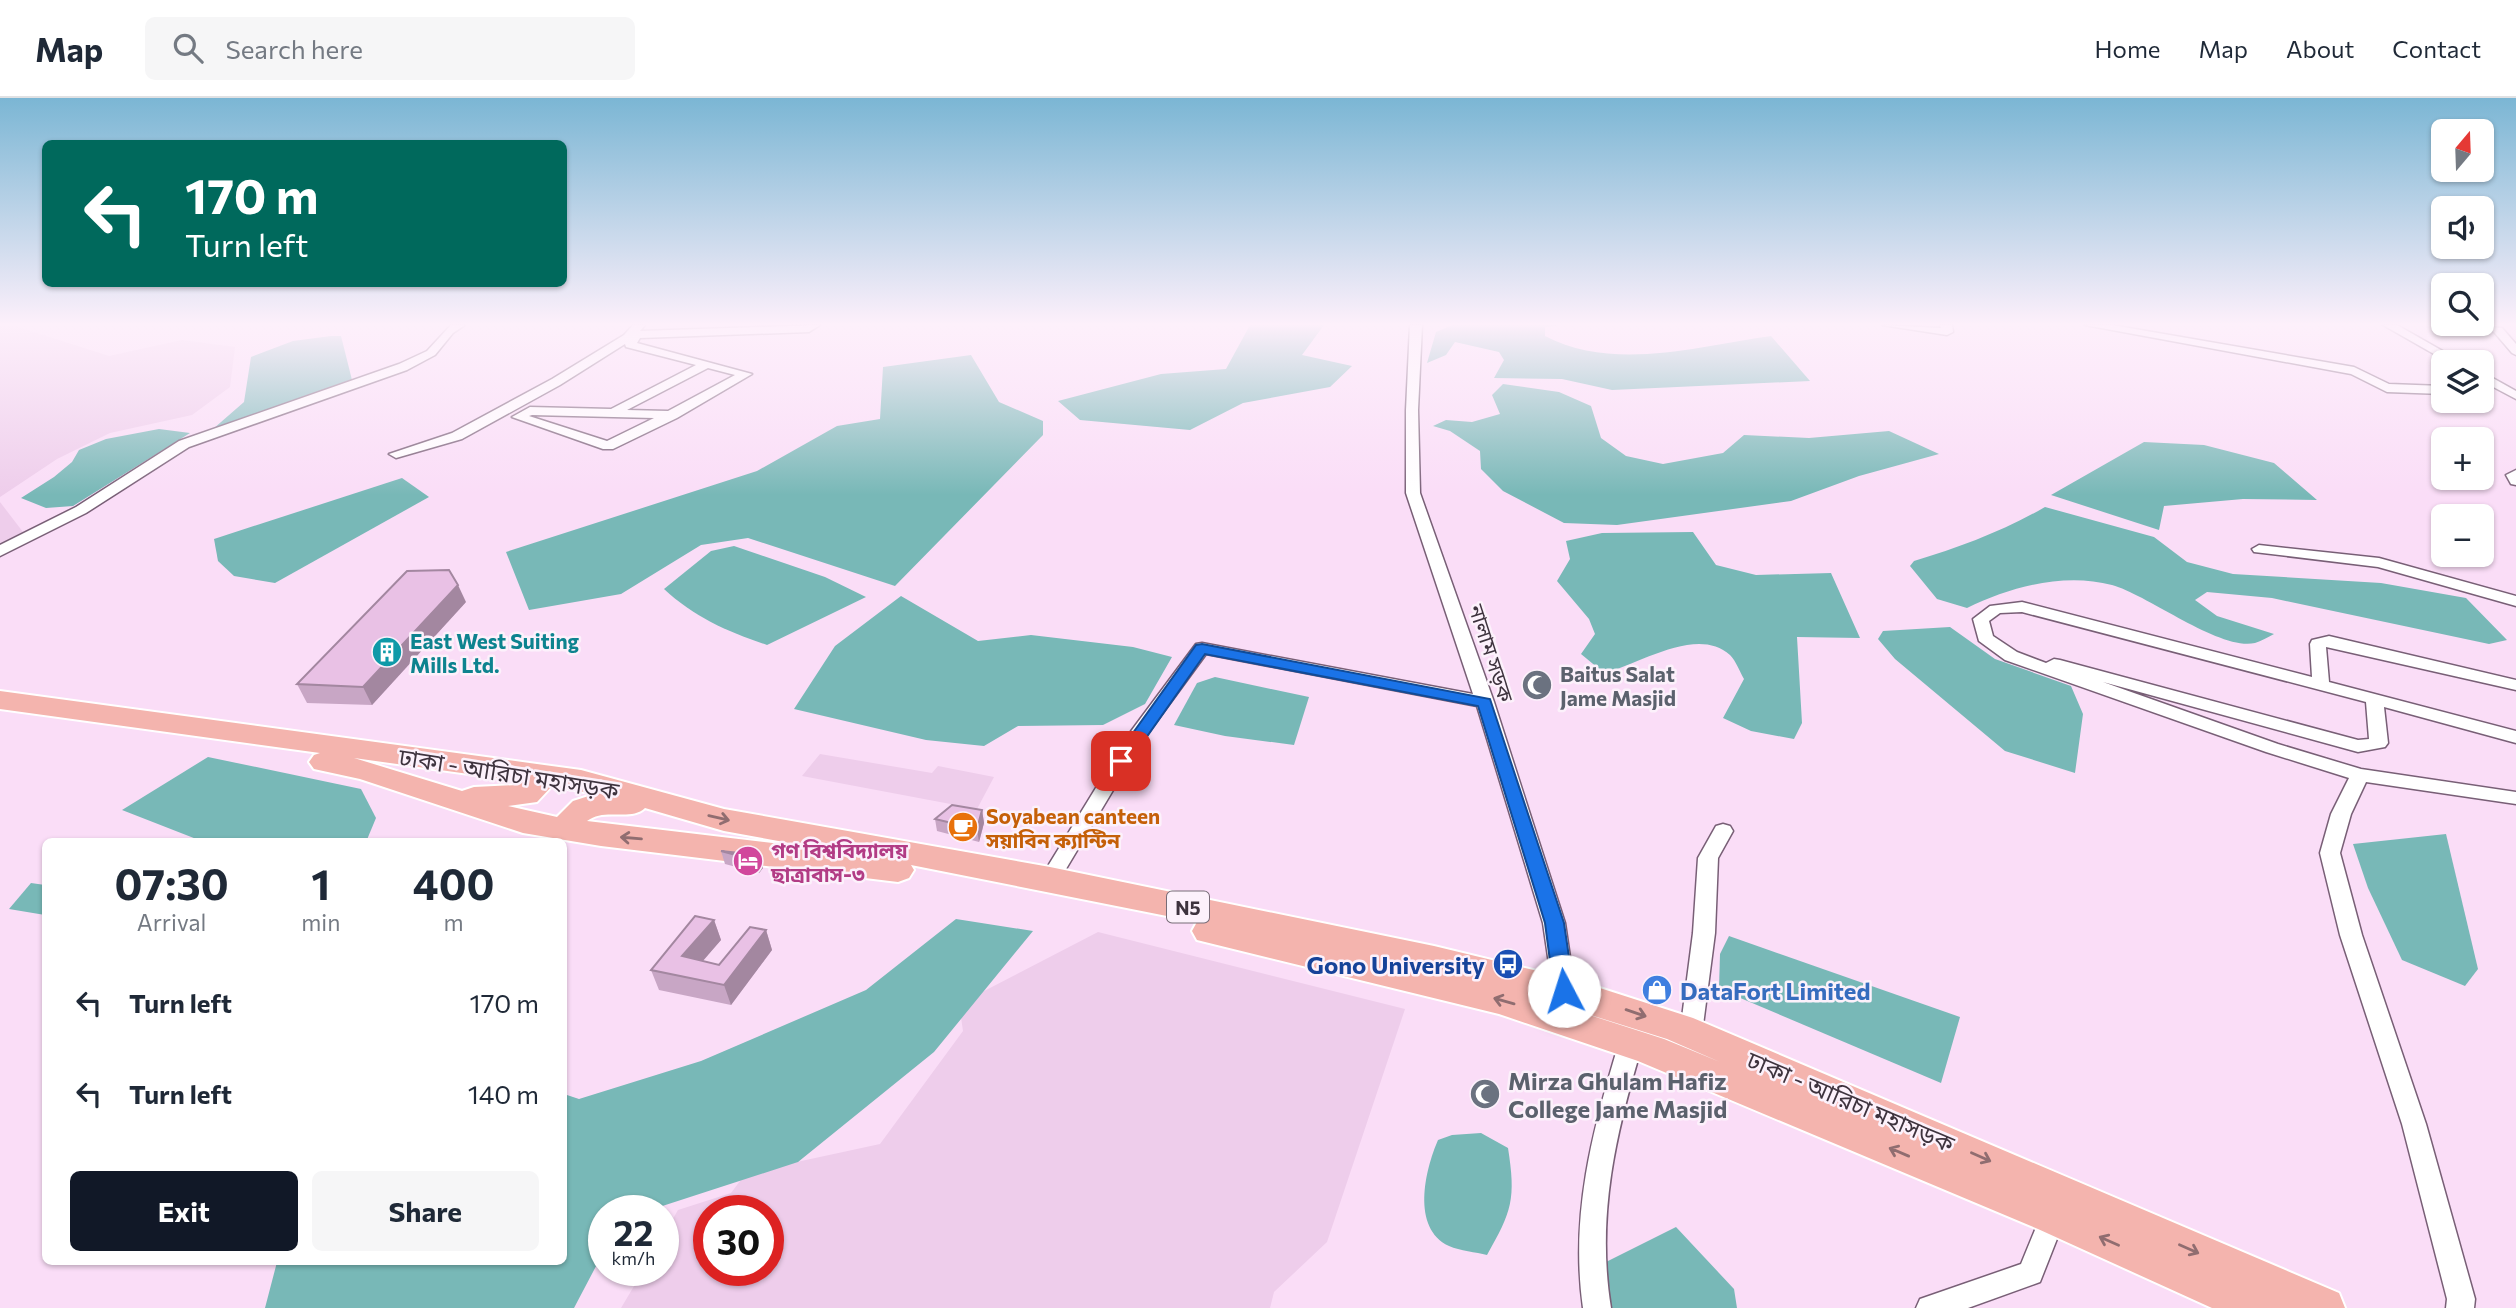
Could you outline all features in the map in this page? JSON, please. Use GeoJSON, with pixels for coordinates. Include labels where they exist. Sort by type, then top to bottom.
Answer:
{"type":"FeatureCollection","features":[{"type":"Feature","properties":{"kind":"highway","name":"ঢাকা - আরিচা মহাসড়ক"},"geometry":{"type":"LineString","coordinates":[[0,700],[611,786],[681,810],[1050,879],[1434,959],[1564,991],[1691,1033],[2323,1308]]}},
{"type":"Feature","properties":{"kind":"highway","name":"N5"},"geometry":{"type":"LineString","coordinates":[[0,715],[323,761],[365,770],[523,822],[582,832],[925,874],[1155,918],[1501,1000],[1631,1043],[2053,1216],[2261,1308]]}},
{"type":"Feature","properties":{"kind":"highway"},"geometry":{"type":"LineString","coordinates":[[434,794],[511,798],[526,795],[539,782],[535,776],[519,771]]}},
{"type":"Feature","properties":{"kind":"highway"},"geometry":{"type":"LineString","coordinates":[[582,832],[573,826],[571,820],[584,807],[600,803],[681,810]]}},
{"type":"Feature","properties":{"kind":"street"},"geometry":{"type":"LineString","coordinates":[[0,551],[81,510],[184,444],[362,381]]}},
{"type":"Feature","properties":{"kind":"street"},"geometry":{"type":"LineString","coordinates":[[396,454],[457,436],[549,381]]}},
{"type":"Feature","properties":{"kind":"street"},"geometry":{"type":"LineString","coordinates":[[614,412],[674,381]]}},
{"type":"Feature","properties":{"kind":"street"},"geometry":{"type":"LineString","coordinates":[[672,415],[530,411],[518,417],[607,446],[672,415],[733,381]]}},
{"type":"Feature","properties":{"kind":"street","name":"নালাম সড়ক"},"geometry":{"type":"LineString","coordinates":[[1413,381],[1413,494],[1485,702],[1554,923],[1564,991]]}},
{"type":"Feature","properties":{"kind":"street"},"geometry":{"type":"LineString","coordinates":[[2374,381],[2387,388],[2431,390]]}},
{"type":"Feature","properties":{"kind":"street"},"geometry":{"type":"LineString","coordinates":[[2494,383],[2515,396]]}},
{"type":"Feature","properties":{"kind":"street"},"geometry":{"type":"LineString","coordinates":[[2494,394],[2515,396]]}},
{"type":"Feature","properties":{"kind":"street"},"geometry":{"type":"LineString","coordinates":[[2516,474],[2513,475],[2516,481]]}},
{"type":"Feature","properties":{"kind":"street"},"geometry":{"type":"LineString","coordinates":[[2259,549],[2379,563],[2516,601]]}},
{"type":"Feature","properties":{"kind":"street"},"geometry":{"type":"LineString","coordinates":[[2516,737],[2022,607],[1996,610],[1982,619],[1985,638],[2011,656],[2260,744],[2360,775],[2516,798]]}},
{"type":"Feature","properties":{"kind":"street"},"geometry":{"type":"LineString","coordinates":[[2321,684],[2318,644],[2329,641],[2516,685]]}},
{"type":"Feature","properties":{"kind":"street"},"geometry":{"type":"LineString","coordinates":[[1050,879],[1135,738],[1202,649],[1485,702]]}},
{"type":"Feature","properties":{"kind":"street"},"geometry":{"type":"LineString","coordinates":[[2011,656],[2082,669],[2358,746],[2379,743],[2374,699]]}},
{"type":"Feature","properties":{"kind":"street"},"geometry":{"type":"LineString","coordinates":[[2360,775],[2341,814],[2330,853],[2351,934],[2414,1124],[2461,1299],[2460,1308]]}},
{"type":"Feature","properties":{"kind":"street"},"geometry":{"type":"LineString","coordinates":[[1691,1033],[1704,933],[1709,858],[1712,847],[1723,831]]}},
{"type":"Feature","properties":{"kind":"street"},"geometry":{"type":"LineString","coordinates":[[1597,1308],[1591,1279],[1595,1179],[1631,1043]]}},
{"type":"Feature","properties":{"kind":"street"},"geometry":{"type":"LineString","coordinates":[[1930,1308],[2031,1273],[2053,1216]]}},
{"type":"Feature","properties":{"kind":"shaded area"},"geometry":{"type":"Polygon","coordinates":[[[0,381],[231,381],[230,387],[192,415],[110,433],[57,459],[0,497],[0,381]]]}},
{"type":"Feature","properties":{"kind":"shaded area"},"geometry":{"type":"Polygon","coordinates":[[[247,381],[348,381],[213,429],[244,402],[247,381]]]}},
{"type":"Feature","properties":{"kind":"shaded area"},"geometry":{"type":"Polygon","coordinates":[[[882,381],[987,381],[999,402],[1043,421],[1043,435],[895,586],[748,538],[701,545],[621,594],[529,610],[506,552],[757,471],[837,426],[880,419],[882,381]]]}},
{"type":"Feature","properties":{"kind":"shaded area"},"geometry":{"type":"Polygon","coordinates":[[[1133,381],[1336,381],[1330,387],[1243,403],[1190,430],[1080,420],[1058,401],[1133,381]]]}},
{"type":"Feature","properties":{"kind":"shaded area"},"geometry":{"type":"Polygon","coordinates":[[[1573,381],[1800,381],[1612,390],[1573,381]]]}},
{"type":"Feature","properties":{"kind":"shaded area"},"geometry":{"type":"Polygon","coordinates":[[[1503,384],[1559,392],[1591,406],[1601,438],[1626,456],[1663,464],[1723,453],[1744,435],[1809,438],[1889,431],[1939,454],[1859,476],[1791,501],[1617,525],[1564,523],[1503,491],[1481,469],[1480,451],[1450,431],[1433,426],[1446,420],[1472,422],[1500,414],[1492,395],[1503,384]]]}},
{"type":"Feature","properties":{"kind":"shaded area"},"geometry":{"type":"Polygon","coordinates":[[[159,429],[190,433],[73,506],[46,508],[21,498],[54,477],[72,462],[79,450],[106,439],[159,429]]]}},
{"type":"Feature","properties":{"kind":"shaded area"},"geometry":{"type":"Polygon","coordinates":[[[2144,442],[2204,445],[2274,463],[2317,500],[2243,499],[2164,506],[2159,530],[2051,495],[2144,442]]]}},
{"type":"Feature","properties":{"kind":"shaded area"},"geometry":{"type":"Polygon","coordinates":[[[402,478],[429,497],[275,583],[234,576],[218,561],[214,539],[402,478]]]}},
{"type":"Feature","properties":{"kind":"shaded area"},"geometry":{"type":"Polygon","coordinates":[[[0,502],[23,532],[0,543],[0,502]]]}},
{"type":"Feature","properties":{"kind":"shaded area"},"geometry":{"type":"Polygon","coordinates":[[[2045,507],[2154,537],[2187,562],[2233,574],[2381,583],[2466,598],[2507,640],[2489,644],[2272,598],[2207,592],[2195,600],[2217,616],[2274,634],[2255,643],[2240,643],[2204,631],[2127,591],[2094,581],[2056,581],[2019,588],[1967,608],[1937,599],[1910,566],[1914,561],[1981,538],[2045,507]]]}},
{"type":"Feature","properties":{"kind":"shaded area"},"geometry":{"type":"Polygon","coordinates":[[[1693,532],[1716,565],[1756,575],[1831,573],[1860,638],[1797,637],[1802,723],[1794,739],[1751,731],[1723,718],[1744,679],[1732,657],[1717,647],[1685,645],[1604,673],[1581,654],[1595,634],[1589,619],[1557,581],[1570,559],[1566,541],[1602,533],[1693,532]]]}},
{"type":"Feature","properties":{"kind":"shaded area"},"geometry":{"type":"Polygon","coordinates":[[[734,546],[825,577],[866,597],[767,645],[712,623],[687,608],[664,589],[711,551],[734,546]]]}},
{"type":"Feature","properties":{"kind":"shaded area"},"geometry":{"type":"Polygon","coordinates":[[[901,596],[978,641],[1031,635],[1133,647],[1172,657],[1145,704],[1103,725],[1018,726],[984,746],[926,740],[794,709],[835,646],[901,596]]]}},
{"type":"Feature","properties":{"kind":"shaded area"},"geometry":{"type":"Polygon","coordinates":[[[1950,627],[1995,659],[2071,686],[2083,714],[2075,773],[2005,751],[1895,659],[1878,639],[1883,631],[1950,627]]]}},
{"type":"Feature","properties":{"kind":"shaded area"},"geometry":{"type":"Polygon","coordinates":[[[1215,677],[1309,697],[1294,745],[1225,736],[1174,725],[1197,683],[1215,677]]]}},
{"type":"Feature","properties":{"kind":"shaded area"},"geometry":{"type":"Polygon","coordinates":[[[820,754],[932,773],[938,766],[994,777],[977,809],[802,776],[820,754]]]}},
{"type":"Feature","properties":{"kind":"shaded area"},"geometry":{"type":"Polygon","coordinates":[[[208,757],[361,789],[376,818],[368,838],[194,838],[122,810],[208,757]]]}},
{"type":"Feature","properties":{"kind":"shaded area"},"geometry":{"type":"Polygon","coordinates":[[[2446,834],[2478,969],[2465,986],[2402,960],[2368,888],[2353,844],[2446,834]]]}},
{"type":"Feature","properties":{"kind":"shaded area"},"geometry":{"type":"Polygon","coordinates":[[[31,883],[42,885],[42,914],[9,909],[31,883]]]}},
{"type":"Feature","properties":{"kind":"shaded area"},"geometry":{"type":"Polygon","coordinates":[[[956,919],[1033,931],[934,1052],[798,1162],[679,1201],[679,1195],[588,1195],[588,1281],[574,1308],[265,1308],[276,1265],[567,1265],[567,1095],[579,1099],[701,1061],[866,990],[956,919]]]}},
{"type":"Feature","properties":{"kind":"shaded area"},"geometry":{"type":"Polygon","coordinates":[[[1098,932],[1405,1009],[1327,1242],[1274,1292],[1270,1308],[621,1308],[634,1286],[679,1286],[679,1210],[693,1205],[693,1286],[784,1286],[784,1195],[725,1195],[731,1193],[746,1173],[880,1144],[963,1031],[959,1004],[1098,932]]]}},
{"type":"Feature","properties":{"kind":"shaded area"},"geometry":{"type":"Polygon","coordinates":[[[1729,936],[1960,1017],[1941,1083],[1719,989],[1720,954],[1729,936]]]}},
{"type":"Feature","properties":{"kind":"shaded area"},"geometry":{"type":"Polygon","coordinates":[[[1481,1133],[1508,1148],[1512,1180],[1507,1215],[1487,1255],[1453,1248],[1437,1238],[1429,1226],[1424,1198],[1429,1167],[1438,1140],[1452,1135],[1481,1133]]]}},
{"type":"Feature","properties":{"kind":"shaded area"},"geometry":{"type":"Polygon","coordinates":[[[1676,1227],[1734,1289],[1737,1308],[1612,1308],[1602,1264],[1676,1227]]]}},
{"type":"Feature","properties":{"kind":"building"},"geometry":{"type":"Polygon","coordinates":[[[449,570],[458,585],[363,687],[297,684],[407,571],[449,570]]]}},
{"type":"Feature","properties":{"kind":"building"},"geometry":{"type":"Polygon","coordinates":[[[952,805],[982,810],[977,829],[935,819],[952,805]]]}},
{"type":"Feature","properties":{"kind":"building"},"geometry":{"type":"Polygon","coordinates":[[[721,851],[759,855],[755,860],[721,851]]]}},
{"type":"Feature","properties":{"kind":"building"},"geometry":{"type":"Polygon","coordinates":[[[695,916],[714,920],[682,956],[719,965],[750,927],[766,930],[724,985],[651,970],[695,916]]]}},
{"type":"Feature","properties":{"kind":"place","name":"East West Suiting Mills Ltd."},"geometry":{"type":"Point","coordinates":[387,652]}},
{"type":"Feature","properties":{"kind":"place","name":"Baitus Salat Jame Masjid"},"geometry":{"type":"Point","coordinates":[1537,685]}},
{"type":"Feature","properties":{"kind":"place","name":"Soyabean canteen সয়াবিন ক্যান্টিন"},"geometry":{"type":"Point","coordinates":[963,827]}},
{"type":"Feature","properties":{"kind":"place","name":"গণ বিশ্ববিদ্যালয় ছাত্রাবাস-৩"},"geometry":{"type":"Point","coordinates":[748,861]}},
{"type":"Feature","properties":{"kind":"place","name":"Gono University"},"geometry":{"type":"Point","coordinates":[1508,964]}},
{"type":"Feature","properties":{"kind":"place","name":"DataFort Limited"},"geometry":{"type":"Point","coordinates":[1657,990]}},
{"type":"Feature","properties":{"kind":"place","name":"Mirza Ghulam Hafiz College Jame Masjid"},"geometry":{"type":"Point","coordinates":[1485,1094]}},
{"type":"Feature","properties":{"kind":"route"},"geometry":{"type":"LineString","coordinates":[[1121,761],[1135,738],[1202,649],[1452,698],[1485,702],[1554,923],[1559,942],[1564,991]]}}]}
